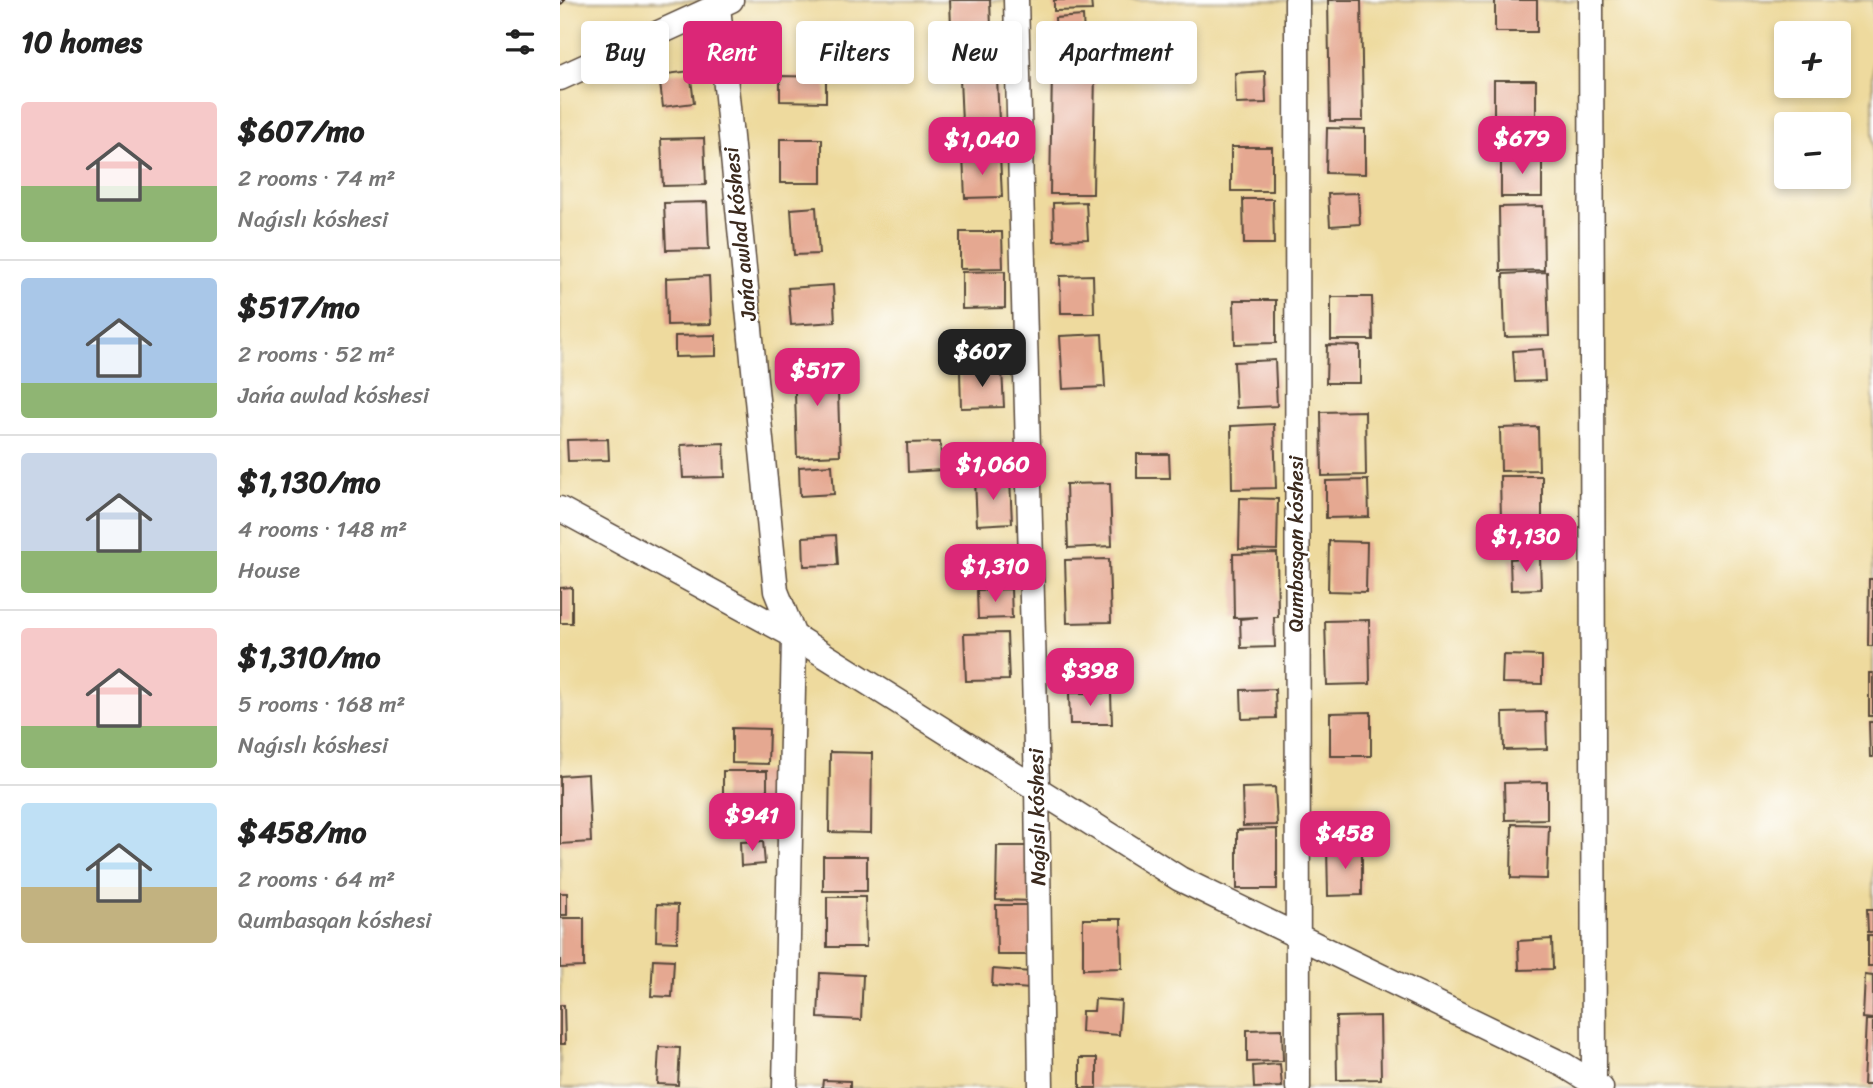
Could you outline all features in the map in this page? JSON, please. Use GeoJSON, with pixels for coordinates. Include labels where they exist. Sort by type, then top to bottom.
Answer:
{"type":"FeatureCollection","features":[{"type":"Feature","properties":{"kind":"street","name":"Naǵıslı kóshesi"},"geometry":{"type":"LineString","coordinates":[[1016,0],[1037,786],[1041,1088]]}},
{"type":"Feature","properties":{"kind":"street","name":"Qumbasqan kóshesi"},"geometry":{"type":"LineString","coordinates":[[1297,0],[1298,1088]]}},
{"type":"Feature","properties":{"kind":"street"},"geometry":{"type":"LineString","coordinates":[[1591,0],[1596,1087]]}},
{"type":"Feature","properties":{"kind":"street"},"geometry":{"type":"LineString","coordinates":[[560,79],[725,3]]}},
{"type":"Feature","properties":{"kind":"street","name":"Jańa awlad kóshesi"},"geometry":{"type":"LineString","coordinates":[[725,3],[776,591],[794,636],[785,1088]]}},
{"type":"Feature","properties":{"kind":"street"},"geometry":{"type":"LineString","coordinates":[[560,509],[794,636],[1180,878],[1296,937],[1564,1065],[1596,1087]]}},
{"type":"Feature","properties":{"kind":"sand"},"geometry":{"type":"Polygon","coordinates":[[[1873,0],[1873,1088],[560,1088],[560,1],[1873,0]]]}},
{"type":"Feature","properties":{"kind":"building"},"geometry":{"type":"Polygon","coordinates":[[[950,0],[990,0],[991,21],[951,21],[950,0]]]}},
{"type":"Feature","properties":{"kind":"building"},"geometry":{"type":"Polygon","coordinates":[[[1054,0],[1091,0],[1092,10],[1054,11],[1054,0]]]}},
{"type":"Feature","properties":{"kind":"building"},"geometry":{"type":"Polygon","coordinates":[[[1328,0],[1361,0],[1363,121],[1330,121],[1328,0]]]}},
{"type":"Feature","properties":{"kind":"building"},"geometry":{"type":"Polygon","coordinates":[[[1495,0],[1537,0],[1537,32],[1495,32],[1495,0]]]}},
{"type":"Feature","properties":{"kind":"building"},"geometry":{"type":"Polygon","coordinates":[[[1083,16],[1083,21],[1055,21],[1055,18],[1083,16]]]}},
{"type":"Feature","properties":{"kind":"building"},"geometry":{"type":"Polygon","coordinates":[[[1265,71],[1266,103],[1236,104],[1235,73],[1265,71]]]}},
{"type":"Feature","properties":{"kind":"building"},"geometry":{"type":"Polygon","coordinates":[[[683,72],[683,84],[692,84],[694,103],[663,107],[660,84],[669,84],[669,74],[683,72]]]}},
{"type":"Feature","properties":{"kind":"building"},"geometry":{"type":"Polygon","coordinates":[[[782,76],[796,76],[796,84],[826,84],[826,102],[780,101],[782,76]]]}},
{"type":"Feature","properties":{"kind":"building"},"geometry":{"type":"Polygon","coordinates":[[[1494,80],[1536,80],[1536,124],[1494,124],[1494,80]]]}},
{"type":"Feature","properties":{"kind":"building"},"geometry":{"type":"Polygon","coordinates":[[[960,84],[997,84],[999,121],[962,122],[960,84]]]}},
{"type":"Feature","properties":{"kind":"building"},"geometry":{"type":"Polygon","coordinates":[[[1052,84],[1095,84],[1093,194],[1050,194],[1052,84]]]}},
{"type":"Feature","properties":{"kind":"building"},"geometry":{"type":"Polygon","coordinates":[[[1327,128],[1365,129],[1365,174],[1326,173],[1327,128]]]}},
{"type":"Feature","properties":{"kind":"building"},"geometry":{"type":"Polygon","coordinates":[[[704,138],[706,185],[663,186],[661,139],[704,138]]]}},
{"type":"Feature","properties":{"kind":"building"},"geometry":{"type":"Polygon","coordinates":[[[780,139],[822,139],[822,183],[780,183],[780,139]]]}},
{"type":"Feature","properties":{"kind":"building"},"geometry":{"type":"Polygon","coordinates":[[[1231,147],[1272,147],[1272,191],[1231,191],[1231,147]]]}},
{"type":"Feature","properties":{"kind":"building"},"geometry":{"type":"Polygon","coordinates":[[[1501,154],[1542,154],[1542,197],[1501,197],[1501,154]]]}},
{"type":"Feature","properties":{"kind":"building"},"geometry":{"type":"Polygon","coordinates":[[[1000,155],[1002,197],[965,198],[963,156],[1000,155]]]}},
{"type":"Feature","properties":{"kind":"building"},"geometry":{"type":"Polygon","coordinates":[[[1358,193],[1360,224],[1330,226],[1328,194],[1358,193]]]}},
{"type":"Feature","properties":{"kind":"building"},"geometry":{"type":"Polygon","coordinates":[[[1243,199],[1273,199],[1274,244],[1244,244],[1243,199]]]}},
{"type":"Feature","properties":{"kind":"building"},"geometry":{"type":"Polygon","coordinates":[[[707,202],[709,249],[666,250],[664,203],[707,202]]]}},
{"type":"Feature","properties":{"kind":"building"},"geometry":{"type":"Polygon","coordinates":[[[1086,202],[1088,239],[1054,240],[1053,203],[1086,202]]]}},
{"type":"Feature","properties":{"kind":"building"},"geometry":{"type":"Polygon","coordinates":[[[1543,206],[1544,270],[1500,271],[1499,207],[1543,206]]]}},
{"type":"Feature","properties":{"kind":"building"},"geometry":{"type":"Polygon","coordinates":[[[816,207],[819,254],[794,255],[791,209],[816,207]]]}},
{"type":"Feature","properties":{"kind":"building"},"geometry":{"type":"Polygon","coordinates":[[[960,232],[1002,232],[1003,268],[960,269],[960,232]]]}},
{"type":"Feature","properties":{"kind":"building"},"geometry":{"type":"Polygon","coordinates":[[[1005,271],[1005,308],[962,309],[962,272],[1005,271]]]}},
{"type":"Feature","properties":{"kind":"building"},"geometry":{"type":"Polygon","coordinates":[[[1547,272],[1549,336],[1505,337],[1503,274],[1547,272]]]}},
{"type":"Feature","properties":{"kind":"building"},"geometry":{"type":"Polygon","coordinates":[[[1093,275],[1094,313],[1061,313],[1060,276],[1093,275]]]}},
{"type":"Feature","properties":{"kind":"building"},"geometry":{"type":"Polygon","coordinates":[[[709,276],[711,324],[667,325],[666,278],[709,276]]]}},
{"type":"Feature","properties":{"kind":"building"},"geometry":{"type":"Polygon","coordinates":[[[833,285],[835,322],[791,325],[788,288],[833,285]]]}},
{"type":"Feature","properties":{"kind":"building"},"geometry":{"type":"Polygon","coordinates":[[[1331,297],[1372,297],[1373,340],[1331,340],[1331,297]]]}},
{"type":"Feature","properties":{"kind":"building"},"geometry":{"type":"Polygon","coordinates":[[[1234,300],[1276,300],[1276,343],[1235,344],[1234,300]]]}},
{"type":"Feature","properties":{"kind":"building"},"geometry":{"type":"Polygon","coordinates":[[[1102,334],[1105,387],[1063,389],[1060,336],[1102,334]]]}},
{"type":"Feature","properties":{"kind":"building"},"geometry":{"type":"Polygon","coordinates":[[[716,335],[716,356],[675,357],[675,336],[716,335]]]}},
{"type":"Feature","properties":{"kind":"building"},"geometry":{"type":"Polygon","coordinates":[[[1327,345],[1360,346],[1360,383],[1326,383],[1327,345]]]}},
{"type":"Feature","properties":{"kind":"building"},"geometry":{"type":"Polygon","coordinates":[[[1543,349],[1545,381],[1515,382],[1513,351],[1543,349]]]}},
{"type":"Feature","properties":{"kind":"building"},"geometry":{"type":"Polygon","coordinates":[[[837,360],[840,455],[797,457],[794,361],[837,360]]]}},
{"type":"Feature","properties":{"kind":"building"},"geometry":{"type":"Polygon","coordinates":[[[1275,360],[1277,406],[1236,408],[1234,362],[1275,360]]]}},
{"type":"Feature","properties":{"kind":"building"},"geometry":{"type":"Polygon","coordinates":[[[1002,370],[1004,407],[961,408],[960,371],[1002,370]]]}},
{"type":"Feature","properties":{"kind":"building"},"geometry":{"type":"Polygon","coordinates":[[[1365,411],[1366,475],[1322,476],[1321,412],[1365,411]]]}},
{"type":"Feature","properties":{"kind":"building"},"geometry":{"type":"Polygon","coordinates":[[[1274,424],[1276,488],[1232,489],[1231,426],[1274,424]]]}},
{"type":"Feature","properties":{"kind":"building"},"geometry":{"type":"Polygon","coordinates":[[[1538,427],[1539,470],[1501,471],[1500,428],[1538,427]]]}},
{"type":"Feature","properties":{"kind":"building"},"geometry":{"type":"Polygon","coordinates":[[[608,439],[609,460],[568,461],[567,440],[608,439]]]}},
{"type":"Feature","properties":{"kind":"building"},"geometry":{"type":"Polygon","coordinates":[[[940,442],[942,470],[908,472],[907,443],[940,442]]]}},
{"type":"Feature","properties":{"kind":"building"},"geometry":{"type":"Polygon","coordinates":[[[724,443],[725,477],[683,478],[681,445],[724,443]]]}},
{"type":"Feature","properties":{"kind":"building"},"geometry":{"type":"Polygon","coordinates":[[[1137,454],[1169,454],[1170,478],[1137,478],[1137,454]]]}},
{"type":"Feature","properties":{"kind":"building"},"geometry":{"type":"Polygon","coordinates":[[[832,465],[834,494],[800,496],[799,467],[832,465]]]}},
{"type":"Feature","properties":{"kind":"building"},"geometry":{"type":"Polygon","coordinates":[[[1500,476],[1542,476],[1542,519],[1501,520],[1500,476]]]}},
{"type":"Feature","properties":{"kind":"building"},"geometry":{"type":"Polygon","coordinates":[[[1010,479],[1012,523],[977,525],[975,480],[1010,479]]]}},
{"type":"Feature","properties":{"kind":"building"},"geometry":{"type":"Polygon","coordinates":[[[1368,480],[1369,517],[1326,518],[1326,481],[1368,480]]]}},
{"type":"Feature","properties":{"kind":"building"},"geometry":{"type":"Polygon","coordinates":[[[1110,483],[1112,546],[1068,548],[1066,484],[1110,483]]]}},
{"type":"Feature","properties":{"kind":"building"},"geometry":{"type":"Polygon","coordinates":[[[1240,498],[1278,499],[1277,550],[1239,549],[1240,498]]]}},
{"type":"Feature","properties":{"kind":"building"},"geometry":{"type":"Polygon","coordinates":[[[836,535],[838,565],[804,566],[803,537],[836,535]]]}},
{"type":"Feature","properties":{"kind":"building"},"geometry":{"type":"Polygon","coordinates":[[[1329,541],[1367,542],[1366,592],[1328,591],[1329,541]]]}},
{"type":"Feature","properties":{"kind":"building"},"geometry":{"type":"Polygon","coordinates":[[[1277,553],[1278,617],[1274,617],[1275,647],[1241,648],[1240,619],[1258,617],[1234,618],[1233,554],[1277,553]]]}},
{"type":"Feature","properties":{"kind":"building"},"geometry":{"type":"Polygon","coordinates":[[[1540,557],[1541,589],[1511,590],[1510,559],[1540,557]]]}},
{"type":"Feature","properties":{"kind":"building"},"geometry":{"type":"Polygon","coordinates":[[[1109,559],[1111,622],[1067,623],[1065,560],[1109,559]]]}},
{"type":"Feature","properties":{"kind":"building"},"geometry":{"type":"Polygon","coordinates":[[[1869,579],[1873,579],[1873,646],[1868,646],[1869,579]]]}},
{"type":"Feature","properties":{"kind":"building"},"geometry":{"type":"Polygon","coordinates":[[[572,587],[572,623],[560,623],[560,588],[572,587]]]}},
{"type":"Feature","properties":{"kind":"building"},"geometry":{"type":"Polygon","coordinates":[[[1011,589],[1012,618],[978,619],[977,590],[1011,589]]]}},
{"type":"Feature","properties":{"kind":"building"},"geometry":{"type":"Polygon","coordinates":[[[1369,620],[1370,684],[1327,685],[1325,621],[1369,620]]]}},
{"type":"Feature","properties":{"kind":"building"},"geometry":{"type":"Polygon","coordinates":[[[1007,633],[1009,680],[966,681],[964,634],[1007,633]]]}},
{"type":"Feature","properties":{"kind":"building"},"geometry":{"type":"Polygon","coordinates":[[[1503,655],[1542,656],[1542,684],[1502,683],[1503,655]]]}},
{"type":"Feature","properties":{"kind":"building"},"geometry":{"type":"Polygon","coordinates":[[[1108,656],[1109,685],[1075,686],[1074,657],[1108,656]]]}},
{"type":"Feature","properties":{"kind":"building"},"geometry":{"type":"Polygon","coordinates":[[[1869,673],[1873,673],[1873,716],[1869,716],[1869,673]]]}},
{"type":"Feature","properties":{"kind":"building"},"geometry":{"type":"Polygon","coordinates":[[[1275,689],[1276,718],[1242,719],[1241,690],[1275,689]]]}},
{"type":"Feature","properties":{"kind":"building"},"geometry":{"type":"Polygon","coordinates":[[[1069,693],[1111,693],[1112,724],[1070,724],[1069,693]]]}},
{"type":"Feature","properties":{"kind":"building"},"geometry":{"type":"Polygon","coordinates":[[[1371,712],[1371,756],[1330,756],[1330,713],[1371,712]]]}},
{"type":"Feature","properties":{"kind":"building"},"geometry":{"type":"Polygon","coordinates":[[[1546,712],[1547,749],[1504,750],[1503,713],[1546,712]]]}},
{"type":"Feature","properties":{"kind":"building"},"geometry":{"type":"Polygon","coordinates":[[[1869,722],[1873,722],[1873,757],[1870,757],[1869,722]]]}},
{"type":"Feature","properties":{"kind":"building"},"geometry":{"type":"Polygon","coordinates":[[[732,728],[769,729],[768,764],[732,763],[732,728]]]}},
{"type":"Feature","properties":{"kind":"building"},"geometry":{"type":"Polygon","coordinates":[[[830,752],[872,753],[871,833],[829,832],[830,752]]]}},
{"type":"Feature","properties":{"kind":"building"},"geometry":{"type":"Polygon","coordinates":[[[723,771],[767,771],[767,806],[723,805],[723,771]]]}},
{"type":"Feature","properties":{"kind":"building"},"geometry":{"type":"Polygon","coordinates":[[[588,774],[591,842],[560,844],[560,776],[588,774]]]}},
{"type":"Feature","properties":{"kind":"building"},"geometry":{"type":"Polygon","coordinates":[[[1547,782],[1547,819],[1505,820],[1504,783],[1547,782]]]}},
{"type":"Feature","properties":{"kind":"building"},"geometry":{"type":"Polygon","coordinates":[[[1275,787],[1277,825],[1243,826],[1242,788],[1275,787]]]}},
{"type":"Feature","properties":{"kind":"building"},"geometry":{"type":"Polygon","coordinates":[[[1512,824],[1549,825],[1547,879],[1511,878],[1512,824]]]}},
{"type":"Feature","properties":{"kind":"building"},"geometry":{"type":"Polygon","coordinates":[[[1277,829],[1277,889],[1237,889],[1237,830],[1277,829]]]}},
{"type":"Feature","properties":{"kind":"building"},"geometry":{"type":"Polygon","coordinates":[[[763,841],[765,864],[741,866],[740,842],[763,841]]]}},
{"type":"Feature","properties":{"kind":"building"},"geometry":{"type":"Polygon","coordinates":[[[997,846],[1035,846],[1034,901],[996,900],[997,846]]]}},
{"type":"Feature","properties":{"kind":"building"},"geometry":{"type":"Polygon","coordinates":[[[1362,846],[1362,895],[1328,896],[1327,847],[1362,846]]]}},
{"type":"Feature","properties":{"kind":"building"},"geometry":{"type":"Polygon","coordinates":[[[823,856],[867,856],[867,891],[823,891],[823,856]]]}},
{"type":"Feature","properties":{"kind":"building"},"geometry":{"type":"Polygon","coordinates":[[[560,893],[567,893],[567,915],[560,915],[560,893]]]}},
{"type":"Feature","properties":{"kind":"building"},"geometry":{"type":"Polygon","coordinates":[[[827,897],[865,897],[866,947],[827,947],[827,897]]]}},
{"type":"Feature","properties":{"kind":"building"},"geometry":{"type":"Polygon","coordinates":[[[657,904],[678,905],[677,942],[656,941],[657,904]]]}},
{"type":"Feature","properties":{"kind":"building"},"geometry":{"type":"Polygon","coordinates":[[[996,905],[1035,905],[1035,955],[997,955],[996,905]]]}},
{"type":"Feature","properties":{"kind":"building"},"geometry":{"type":"Polygon","coordinates":[[[1867,909],[1873,909],[1873,932],[1868,932],[1867,909]]]}},
{"type":"Feature","properties":{"kind":"building"},"geometry":{"type":"Polygon","coordinates":[[[560,918],[584,918],[584,967],[560,968],[560,918]]]}},
{"type":"Feature","properties":{"kind":"building"},"geometry":{"type":"Polygon","coordinates":[[[1083,919],[1121,919],[1122,968],[1083,969],[1083,919]]]}},
{"type":"Feature","properties":{"kind":"building"},"geometry":{"type":"Polygon","coordinates":[[[1868,935],[1873,935],[1873,966],[1868,966],[1868,935]]]}},
{"type":"Feature","properties":{"kind":"building"},"geometry":{"type":"Polygon","coordinates":[[[1552,939],[1553,969],[1519,970],[1518,941],[1552,939]]]}},
{"type":"Feature","properties":{"kind":"building"},"geometry":{"type":"Polygon","coordinates":[[[653,959],[674,960],[672,997],[651,996],[653,959]]]}},
{"type":"Feature","properties":{"kind":"building"},"geometry":{"type":"Polygon","coordinates":[[[993,969],[1031,972],[1030,989],[992,986],[993,969]]]}},
{"type":"Feature","properties":{"kind":"building"},"geometry":{"type":"Polygon","coordinates":[[[820,973],[863,975],[861,1020],[818,1018],[820,973]]]}},
{"type":"Feature","properties":{"kind":"building"},"geometry":{"type":"Polygon","coordinates":[[[1865,975],[1873,976],[1873,1019],[1863,1018],[1865,975]]]}},
{"type":"Feature","properties":{"kind":"building"},"geometry":{"type":"Polygon","coordinates":[[[1095,999],[1121,1001],[1119,1035],[1081,1032],[1082,1011],[1094,1011],[1095,999]]]}},
{"type":"Feature","properties":{"kind":"building"},"geometry":{"type":"Polygon","coordinates":[[[560,1005],[564,1005],[565,1044],[560,1044],[560,1005]]]}},
{"type":"Feature","properties":{"kind":"building"},"geometry":{"type":"Polygon","coordinates":[[[1380,1016],[1381,1079],[1337,1080],[1336,1017],[1380,1016]]]}},
{"type":"Feature","properties":{"kind":"building"},"geometry":{"type":"Polygon","coordinates":[[[1866,1020],[1873,1020],[1873,1085],[1863,1085],[1866,1020]]]}},
{"type":"Feature","properties":{"kind":"building"},"geometry":{"type":"Polygon","coordinates":[[[1282,1029],[1283,1061],[1247,1062],[1247,1030],[1282,1029]]]}},
{"type":"Feature","properties":{"kind":"building"},"geometry":{"type":"Polygon","coordinates":[[[659,1047],[680,1048],[678,1085],[657,1084],[659,1047]]]}},
{"type":"Feature","properties":{"kind":"building"},"geometry":{"type":"Polygon","coordinates":[[[1080,1058],[1097,1058],[1097,1088],[1080,1088],[1080,1058]]]}},
{"type":"Feature","properties":{"kind":"building"},"geometry":{"type":"Polygon","coordinates":[[[1280,1064],[1282,1087],[1254,1088],[1253,1066],[1280,1064]]]}},
{"type":"Feature","properties":{"kind":"building"},"geometry":{"type":"Polygon","coordinates":[[[823,1080],[850,1081],[850,1088],[822,1088],[823,1080]]]}}]}
